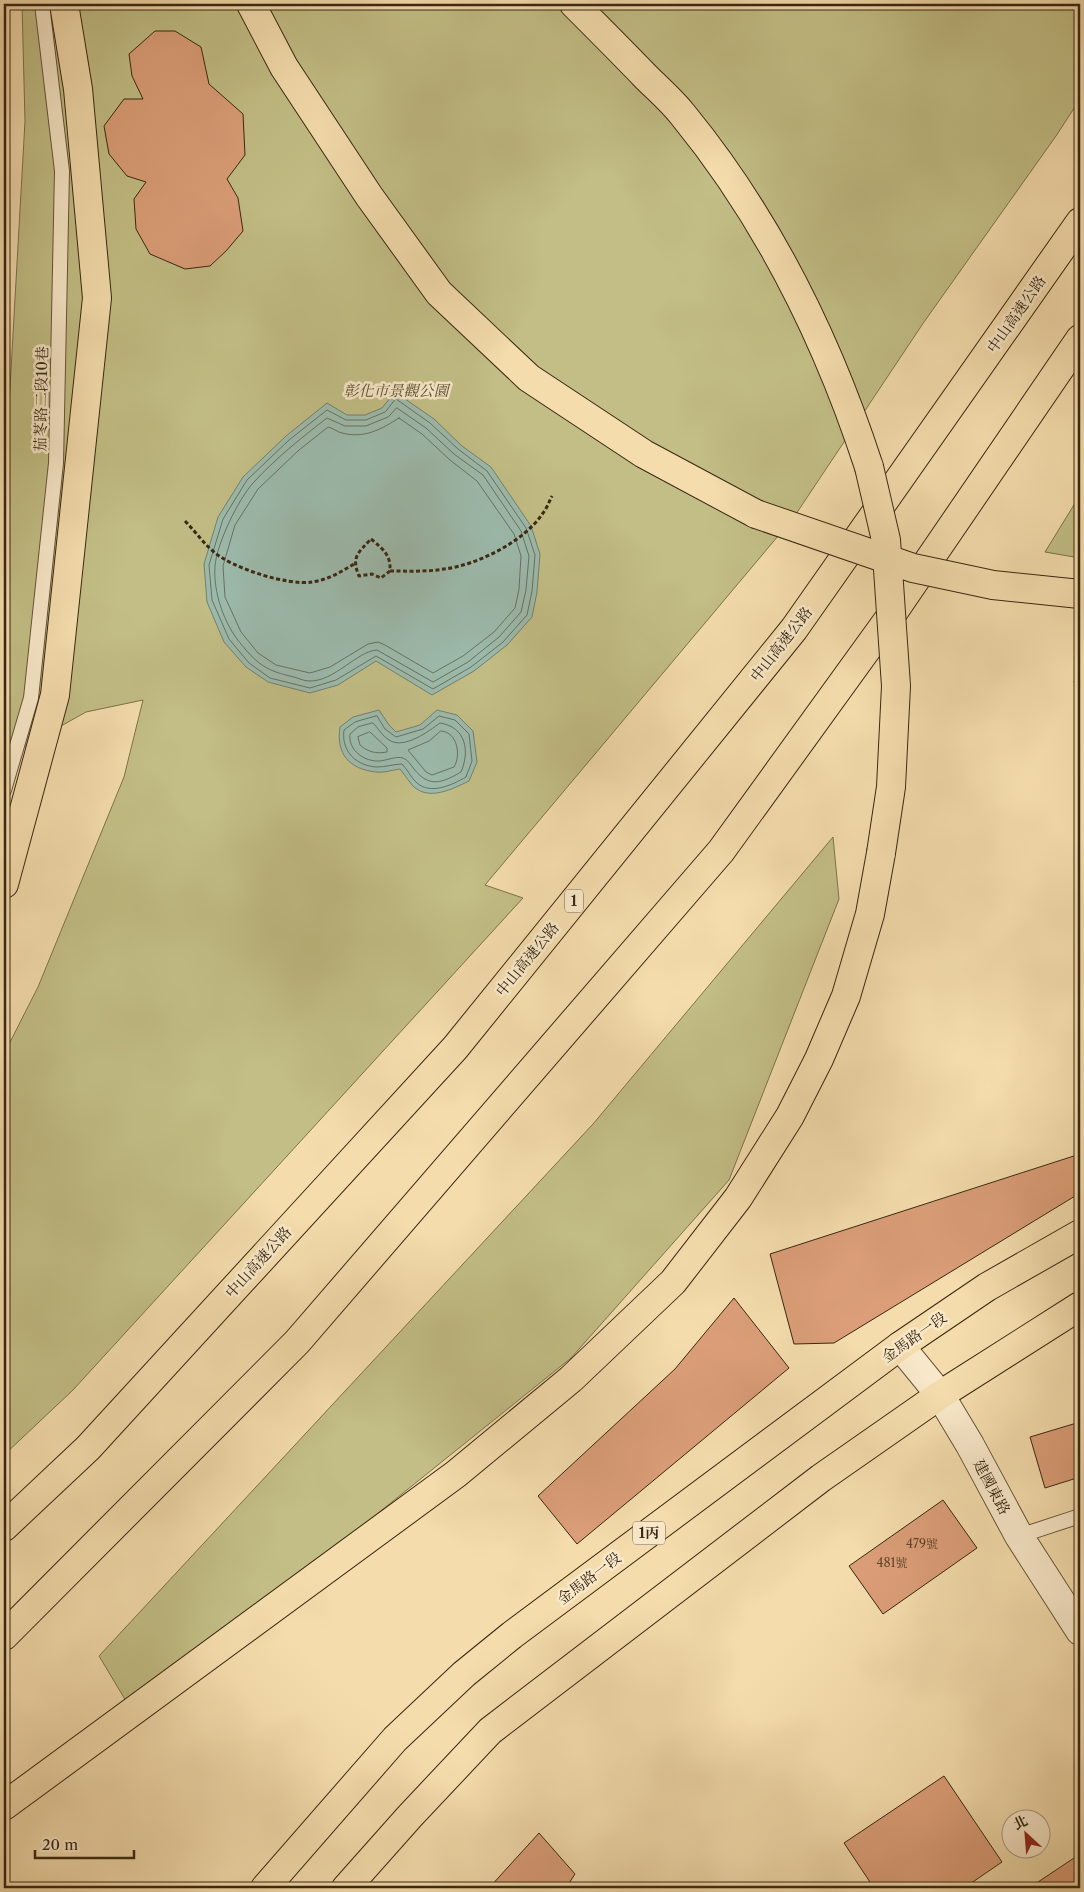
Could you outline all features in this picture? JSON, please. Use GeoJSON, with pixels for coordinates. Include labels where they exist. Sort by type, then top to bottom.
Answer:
{"type":"FeatureCollection","features":[{"type":"Feature","properties":{"kind":"main road"},"geometry":{"type":"LineString","coordinates":[[4,884],[55,695],[97,298],[78,90],[64,4]]}},
{"type":"Feature","properties":{"kind":"main road"},"geometry":{"type":"LineString","coordinates":[[251,4],[284,68],[369,196],[439,293],[529,378],[644,454],[756,514],[913,568],[994,585],[1080,594]]}},
{"type":"Feature","properties":{"kind":"main road"},"geometry":{"type":"LineString","coordinates":[[4,1806],[456,1474],[571,1379],[666,1289],[738,1198],[790,1116],[819,1060],[846,996],[870,914],[881,853],[891,787],[896,686],[886,540],[869,467],[850,408],[826,352],[797,289],[771,240],[732,182],[682,114],[574,4]]}},
{"type":"Feature","properties":{"kind":"main road","name":"中山高速公路"},"geometry":{"type":"LineString","coordinates":[[4,1527],[88,1448],[454,1048],[794,629],[1080,222]]}},
{"type":"Feature","properties":{"kind":"main road"},"geometry":{"type":"LineString","coordinates":[[4,1636],[297,1342],[722,851],[888,620],[1080,339]]}},
{"type":"Feature","properties":{"kind":"main road","name":"金馬路一段"},"geometry":{"type":"LineString","coordinates":[[265,1888],[395,1739],[464,1674],[512,1635],[900,1346],[987,1287],[1080,1234]]}},
{"type":"Feature","properties":{"kind":"main road"},"geometry":{"type":"LineString","coordinates":[[346,1888],[490,1730],[821,1478],[940,1395],[1080,1306]]}},
{"type":"Feature","properties":{"kind":"street","name":"建國東路"},"geometry":{"type":"LineString","coordinates":[[900,1346],[940,1395],[970,1445],[1019,1536],[1080,1631]]}},
{"type":"Feature","properties":{"kind":"lane","name":"茄苳路二段10巷"},"geometry":{"type":"LineString","coordinates":[[4,790],[31,698],[56,463],[62,171],[42,4]]}},
{"type":"Feature","properties":{"kind":"lane"},"geometry":{"type":"LineString","coordinates":[[1019,1536],[1080,1516]]}},
{"type":"Feature","properties":{"kind":"path"},"geometry":{"type":"LineString","coordinates":[[390,571],[390,561],[386,551],[371,539],[357,554],[354,564],[359,576],[372,574],[381,578],[390,571],[445,569],[482,558],[507,547],[542,515],[552,496]]}},
{"type":"Feature","properties":{"kind":"path"},"geometry":{"type":"LineString","coordinates":[[185,521],[213,551],[229,563],[280,580],[311,583],[338,574],[354,564]]}},
{"type":"Feature","properties":{"kind":"green space","name":"彰化市景觀公園"},"geometry":{"type":"Polygon","coordinates":[[[22,4],[1080,4],[1080,99],[1056,136],[924,322],[794,517],[485,885],[523,898],[73,1390],[4,1455],[4,1054],[38,987],[124,777],[143,700],[86,712],[4,758],[4,495],[25,121],[22,4]]]}},
{"type":"Feature","properties":{"kind":"green space"},"geometry":{"type":"Polygon","coordinates":[[[1080,495],[1080,558],[1045,552],[1080,495]]]}},
{"type":"Feature","properties":{"kind":"green space"},"geometry":{"type":"Polygon","coordinates":[[[833,837],[839,899],[729,1180],[571,1358],[132,1711],[99,1656],[593,1124],[833,837]]]}},
{"type":"Feature","properties":{"kind":"water"},"geometry":{"type":"Polygon","coordinates":[[[395,392],[434,419],[462,446],[491,467],[531,526],[540,554],[537,592],[532,617],[507,645],[474,671],[432,695],[376,661],[338,685],[310,693],[268,682],[246,667],[224,642],[207,602],[204,564],[218,517],[243,477],[286,436],[327,403],[347,415],[365,415],[382,408],[395,392]]]}},
{"type":"Feature","properties":{"kind":"water"},"geometry":{"type":"Polygon","coordinates":[[[379,710],[396,732],[420,725],[437,710],[457,715],[473,731],[477,762],[469,781],[448,790],[425,793],[412,785],[400,769],[376,772],[358,768],[352,764],[346,759],[340,745],[340,727],[353,717],[379,710]]]}},
{"type":"Feature","properties":{"kind":"building"},"geometry":{"type":"Polygon","coordinates":[[[155,31],[175,31],[201,47],[209,84],[243,114],[245,155],[227,179],[238,198],[243,231],[210,266],[185,269],[150,254],[136,229],[134,199],[146,182],[127,176],[109,154],[104,126],[124,99],[143,99],[132,76],[129,54],[155,31]]]}},
{"type":"Feature","properties":{"kind":"building"},"geometry":{"type":"Polygon","coordinates":[[[1080,678],[1080,701],[1074,681],[1080,678]]]}},
{"type":"Feature","properties":{"kind":"building"},"geometry":{"type":"Polygon","coordinates":[[[1080,1154],[1080,1193],[834,1343],[794,1344],[770,1254],[1080,1154]]]}},
{"type":"Feature","properties":{"kind":"building"},"geometry":{"type":"Polygon","coordinates":[[[734,1298],[789,1368],[577,1544],[538,1496],[675,1369],[734,1298]]]}},
{"type":"Feature","properties":{"kind":"building"},"geometry":{"type":"Polygon","coordinates":[[[1080,1422],[1080,1477],[1045,1488],[1030,1437],[1080,1422]]]}},
{"type":"Feature","properties":{"kind":"building"},"geometry":{"type":"Polygon","coordinates":[[[943,1500],[977,1548],[883,1614],[849,1566],[943,1500]]]}},
{"type":"Feature","properties":{"kind":"building"},"geometry":{"type":"Polygon","coordinates":[[[944,1776],[1002,1862],[964,1888],[874,1888],[844,1843],[944,1776]]]}},
{"type":"Feature","properties":{"kind":"building"},"geometry":{"type":"Polygon","coordinates":[[[539,1833],[575,1874],[566,1888],[489,1888],[539,1833]]]}},
{"type":"Feature","properties":{"kind":"building"},"geometry":{"type":"Polygon","coordinates":[[[1080,1854],[1080,1888],[1029,1888],[1080,1854]]]}}]}
